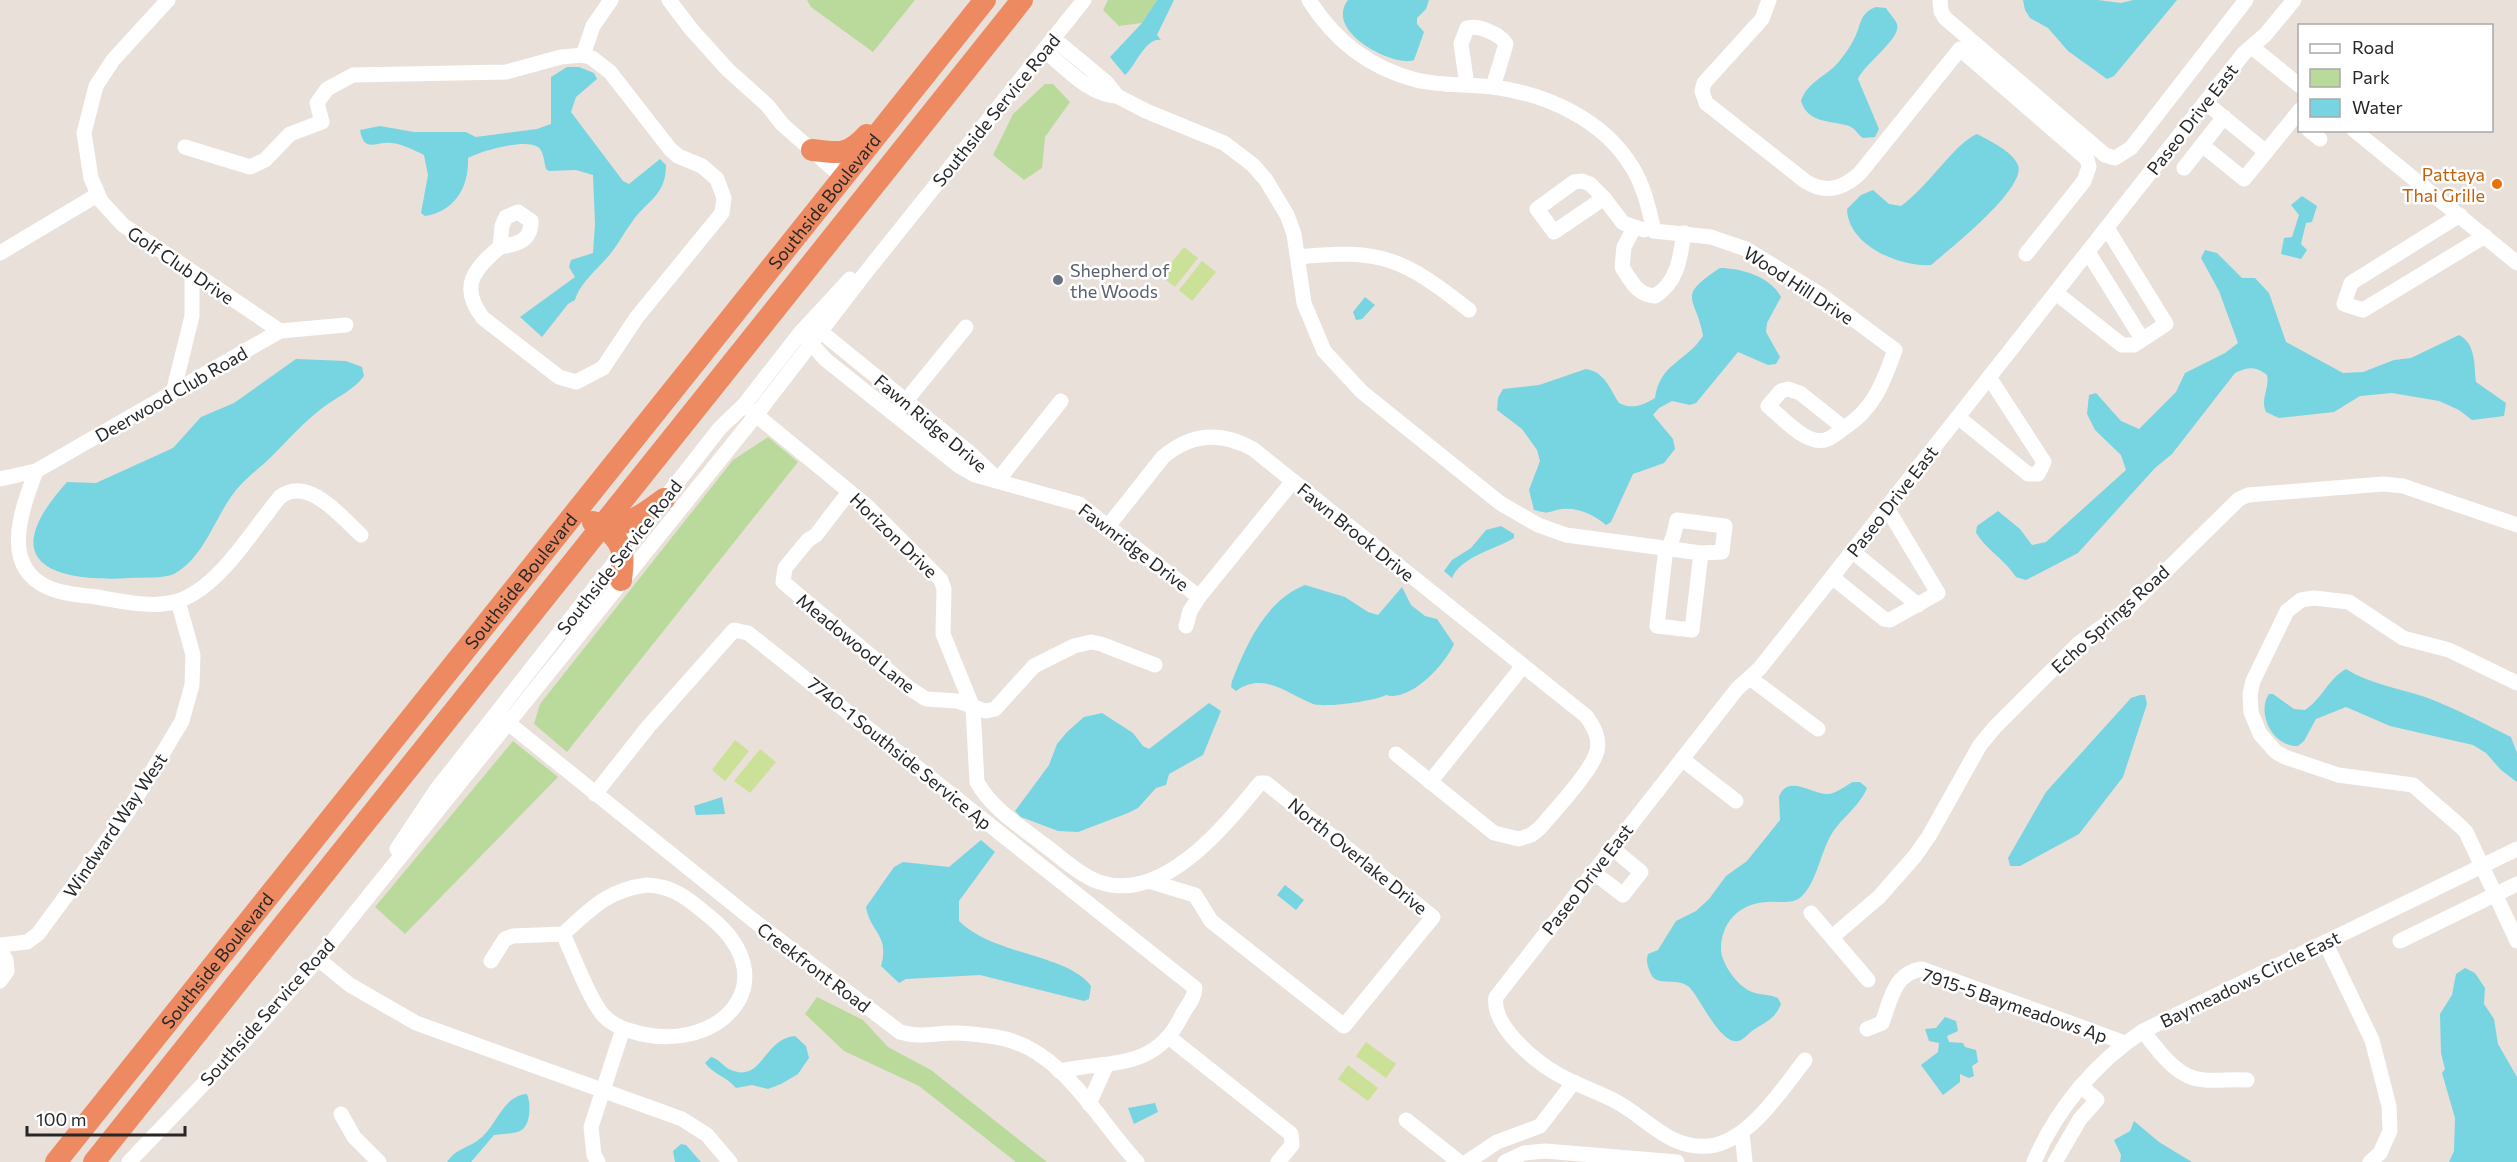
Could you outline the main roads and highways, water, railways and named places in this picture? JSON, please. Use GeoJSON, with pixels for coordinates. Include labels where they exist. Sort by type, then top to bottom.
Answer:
{"type":"FeatureCollection","features":[{"type":"Feature","properties":{"kind":"highway","name":"Southside Boulevard"},"geometry":{"type":"LineString","coordinates":[[56,1162],[985,0]]}},
{"type":"Feature","properties":{"kind":"highway","name":"Southside Boulevard"},"geometry":{"type":"LineString","coordinates":[[94,1162],[1022,0]]}},
{"type":"Feature","properties":{"kind":"highway"},"geometry":{"type":"LineString","coordinates":[[812,150],[837,153],[852,150],[874,127],[892,116]]}},
{"type":"Feature","properties":{"kind":"highway"},"geometry":{"type":"LineString","coordinates":[[830,240],[848,206],[849,191],[843,178]]}},
{"type":"Feature","properties":{"kind":"highway"},"geometry":{"type":"LineString","coordinates":[[568,523],[588,521],[602,525],[622,525],[635,521],[664,499]]}},
{"type":"Feature","properties":{"kind":"highway"},"geometry":{"type":"LineString","coordinates":[[602,525],[616,537],[624,554],[621,580]]}},
{"type":"Feature","properties":{"kind":"water"},"geometry":{"type":"Polygon","coordinates":[[[1157,0],[1174,0],[1157,35],[1161,40],[1150,43],[1125,75],[1110,57],[1142,23],[1157,0]]]}},
{"type":"Feature","properties":{"kind":"water"},"geometry":{"type":"Polygon","coordinates":[[[1348,0],[1429,0],[1426,9],[1417,18],[1417,24],[1424,32],[1414,60],[1393,59],[1365,45],[1353,36],[1345,24],[1343,12],[1348,0]]]}},
{"type":"Feature","properties":{"kind":"water"},"geometry":{"type":"Polygon","coordinates":[[[2023,0],[2098,0],[2121,3],[2133,0],[2177,0],[2114,76],[2107,79],[2068,51],[2048,28],[2030,18],[2023,0]]]}},
{"type":"Feature","properties":{"kind":"water"},"geometry":{"type":"Polygon","coordinates":[[[1876,7],[1886,8],[1897,24],[1897,30],[1858,79],[1879,129],[1875,137],[1863,138],[1849,126],[1821,120],[1809,114],[1801,101],[1809,88],[1841,59],[1853,42],[1863,17],[1876,7]]]}},
{"type":"Feature","properties":{"kind":"water"},"geometry":{"type":"Polygon","coordinates":[[[567,67],[579,67],[594,73],[597,79],[576,97],[571,112],[623,181],[629,184],[660,159],[666,165],[663,184],[655,197],[638,215],[609,256],[583,284],[575,300],[568,304],[542,337],[520,317],[575,277],[569,267],[571,260],[593,253],[595,224],[593,175],[576,170],[549,171],[546,169],[540,149],[532,145],[492,149],[468,158],[466,178],[458,196],[445,209],[425,216],[421,213],[428,175],[424,155],[395,144],[368,144],[360,130],[380,126],[414,132],[466,132],[476,137],[537,129],[551,124],[551,77],[567,67]]]}},
{"type":"Feature","properties":{"kind":"water"},"geometry":{"type":"Polygon","coordinates":[[[1977,134],[2011,155],[2018,165],[2018,175],[2011,188],[1985,218],[1931,265],[1919,265],[1891,258],[1866,244],[1856,234],[1847,209],[1861,195],[1873,190],[1889,204],[1901,206],[1960,146],[1977,134]]]}},
{"type":"Feature","properties":{"kind":"water"},"geometry":{"type":"Polygon","coordinates":[[[2302,196],[2317,206],[2312,222],[2306,223],[2301,244],[2307,250],[2301,259],[2281,254],[2284,238],[2292,237],[2299,215],[2291,205],[2302,196]]]}},
{"type":"Feature","properties":{"kind":"water"},"geometry":{"type":"Polygon","coordinates":[[[2205,250],[2217,253],[2242,278],[2255,278],[2269,293],[2286,342],[2343,373],[2363,372],[2394,360],[2411,358],[2459,335],[2465,339],[2471,349],[2476,382],[2506,403],[2504,416],[2472,420],[2459,410],[2439,401],[2392,393],[2360,396],[2334,412],[2279,418],[2266,412],[2264,407],[2267,375],[2251,368],[2244,370],[2235,373],[2172,454],[2155,468],[2078,553],[2026,580],[2016,577],[1980,539],[1976,533],[1977,526],[1998,511],[2020,529],[2032,545],[2046,542],[2126,470],[2121,455],[2095,430],[2087,414],[2089,395],[2096,393],[2121,421],[2139,429],[2176,392],[2185,373],[2225,353],[2238,343],[2219,291],[2201,258],[2205,250]]]}},
{"type":"Feature","properties":{"kind":"water"},"geometry":{"type":"Polygon","coordinates":[[[1720,268],[1755,275],[1770,284],[1781,297],[1767,323],[1766,332],[1780,357],[1776,364],[1768,365],[1738,352],[1696,403],[1690,405],[1672,401],[1659,408],[1653,415],[1673,439],[1675,449],[1664,463],[1633,474],[1611,522],[1606,525],[1591,515],[1574,509],[1547,512],[1534,510],[1529,490],[1540,461],[1537,450],[1522,429],[1497,410],[1498,398],[1503,389],[1539,385],[1586,369],[1602,377],[1619,403],[1633,406],[1651,401],[1655,398],[1662,377],[1703,336],[1692,299],[1693,292],[1706,278],[1720,268]]]}},
{"type":"Feature","properties":{"kind":"water"},"geometry":{"type":"Polygon","coordinates":[[[1365,297],[1375,305],[1362,319],[1356,320],[1353,312],[1365,297]]]}},
{"type":"Feature","properties":{"kind":"water"},"geometry":{"type":"Polygon","coordinates":[[[296,359],[346,361],[362,367],[364,376],[355,386],[308,420],[240,485],[202,547],[185,567],[164,577],[102,579],[68,575],[53,570],[42,562],[35,551],[36,529],[47,507],[67,482],[96,483],[173,448],[201,417],[234,403],[296,359]]]}},
{"type":"Feature","properties":{"kind":"water"},"geometry":{"type":"Polygon","coordinates":[[[1501,526],[1514,534],[1514,538],[1470,559],[1456,571],[1452,578],[1444,571],[1452,560],[1471,548],[1486,530],[1501,526]]]}},
{"type":"Feature","properties":{"kind":"water"},"geometry":{"type":"Polygon","coordinates":[[[1305,585],[1345,597],[1368,612],[1378,615],[1402,587],[1411,605],[1425,616],[1437,619],[1454,644],[1443,662],[1425,680],[1415,688],[1395,696],[1386,695],[1372,700],[1319,705],[1266,684],[1246,685],[1236,691],[1231,687],[1232,681],[1259,625],[1279,601],[1305,585]]]}},
{"type":"Feature","properties":{"kind":"water"},"geometry":{"type":"Polygon","coordinates":[[[2346,669],[2374,682],[2436,701],[2511,737],[2517,753],[2517,782],[2501,770],[2486,753],[2473,745],[2390,726],[2346,707],[2316,719],[2304,741],[2298,746],[2289,745],[2274,735],[2266,719],[2265,702],[2269,694],[2273,694],[2294,709],[2305,710],[2334,678],[2346,669]]]}},
{"type":"Feature","properties":{"kind":"water"},"geometry":{"type":"Polygon","coordinates":[[[2145,695],[2147,704],[2123,777],[2079,834],[2020,866],[2010,866],[2008,858],[2046,792],[2131,698],[2145,695]]]}},
{"type":"Feature","properties":{"kind":"water"},"geometry":{"type":"Polygon","coordinates":[[[1209,703],[1221,711],[1203,755],[1169,774],[1166,785],[1156,788],[1138,808],[1078,832],[1058,831],[1021,817],[1015,811],[1049,765],[1057,744],[1084,717],[1102,713],[1133,733],[1143,746],[1149,749],[1209,703]]]}},
{"type":"Feature","properties":{"kind":"water"},"geometry":{"type":"Polygon","coordinates":[[[1853,782],[1860,782],[1867,788],[1860,801],[1831,835],[1815,875],[1802,896],[1790,902],[1767,902],[1748,906],[1734,916],[1724,930],[1721,949],[1731,974],[1747,989],[1778,998],[1781,1004],[1770,1019],[1741,1040],[1734,1041],[1719,1030],[1689,987],[1679,982],[1662,981],[1653,977],[1648,965],[1648,954],[1658,950],[1676,921],[1696,911],[1709,899],[1726,876],[1747,861],[1780,820],[1779,797],[1783,790],[1800,786],[1829,794],[1853,782]]]}},
{"type":"Feature","properties":{"kind":"water"},"geometry":{"type":"Polygon","coordinates":[[[722,797],[725,814],[696,815],[694,806],[722,797]]]}},
{"type":"Feature","properties":{"kind":"water"},"geometry":{"type":"Polygon","coordinates":[[[981,840],[995,852],[959,901],[959,921],[990,941],[1048,960],[1080,975],[1091,986],[1089,999],[1084,1001],[980,975],[906,979],[899,983],[881,966],[883,947],[866,907],[894,867],[903,862],[949,867],[981,840]]]}},
{"type":"Feature","properties":{"kind":"water"},"geometry":{"type":"Polygon","coordinates":[[[1285,885],[1304,900],[1296,910],[1277,895],[1285,885]]]}},
{"type":"Feature","properties":{"kind":"water"},"geometry":{"type":"Polygon","coordinates":[[[2465,968],[2475,973],[2485,988],[2484,1004],[2494,1019],[2498,1044],[2517,1077],[2517,1162],[2449,1162],[2454,1151],[2455,1118],[2442,1073],[2445,1069],[2441,1053],[2440,1014],[2452,995],[2456,974],[2465,968]]]}},
{"type":"Feature","properties":{"kind":"water"},"geometry":{"type":"Polygon","coordinates":[[[1945,1017],[1956,1021],[1958,1031],[1947,1036],[1949,1042],[1963,1043],[1965,1047],[1976,1050],[1978,1062],[1972,1066],[1974,1076],[1969,1078],[1960,1074],[1960,1082],[1943,1095],[1921,1065],[1938,1052],[1939,1043],[1929,1041],[1925,1029],[1936,1028],[1945,1017]]]}},
{"type":"Feature","properties":{"kind":"water"},"geometry":{"type":"Polygon","coordinates":[[[795,1036],[806,1046],[809,1058],[798,1074],[768,1089],[752,1085],[736,1088],[705,1063],[711,1057],[731,1070],[750,1071],[776,1044],[795,1036]]]}},
{"type":"Feature","properties":{"kind":"water"},"geometry":{"type":"Polygon","coordinates":[[[527,1094],[529,1114],[524,1128],[514,1133],[494,1135],[471,1162],[447,1162],[457,1152],[484,1135],[511,1100],[527,1094]]]}},
{"type":"Feature","properties":{"kind":"water"},"geometry":{"type":"Polygon","coordinates":[[[1155,1103],[1158,1112],[1134,1124],[1128,1108],[1155,1103]]]}},
{"type":"Feature","properties":{"kind":"water"},"geometry":{"type":"Polygon","coordinates":[[[2134,1121],[2159,1142],[2192,1162],[2120,1162],[2121,1155],[2114,1140],[2130,1131],[2134,1121]]]}},
{"type":"Feature","properties":{"kind":"water"},"geometry":{"type":"Polygon","coordinates":[[[681,1144],[686,1145],[701,1162],[675,1162],[673,1151],[681,1144]]]}},
{"type":"Feature","properties":{"kind":"place","name":"Pattaya Thai Grille"},"geometry":{"type":"Point","coordinates":[2497,184]}},
{"type":"Feature","properties":{"kind":"place","name":"Shepherd of the Woods"},"geometry":{"type":"Point","coordinates":[1058,280]}}]}
